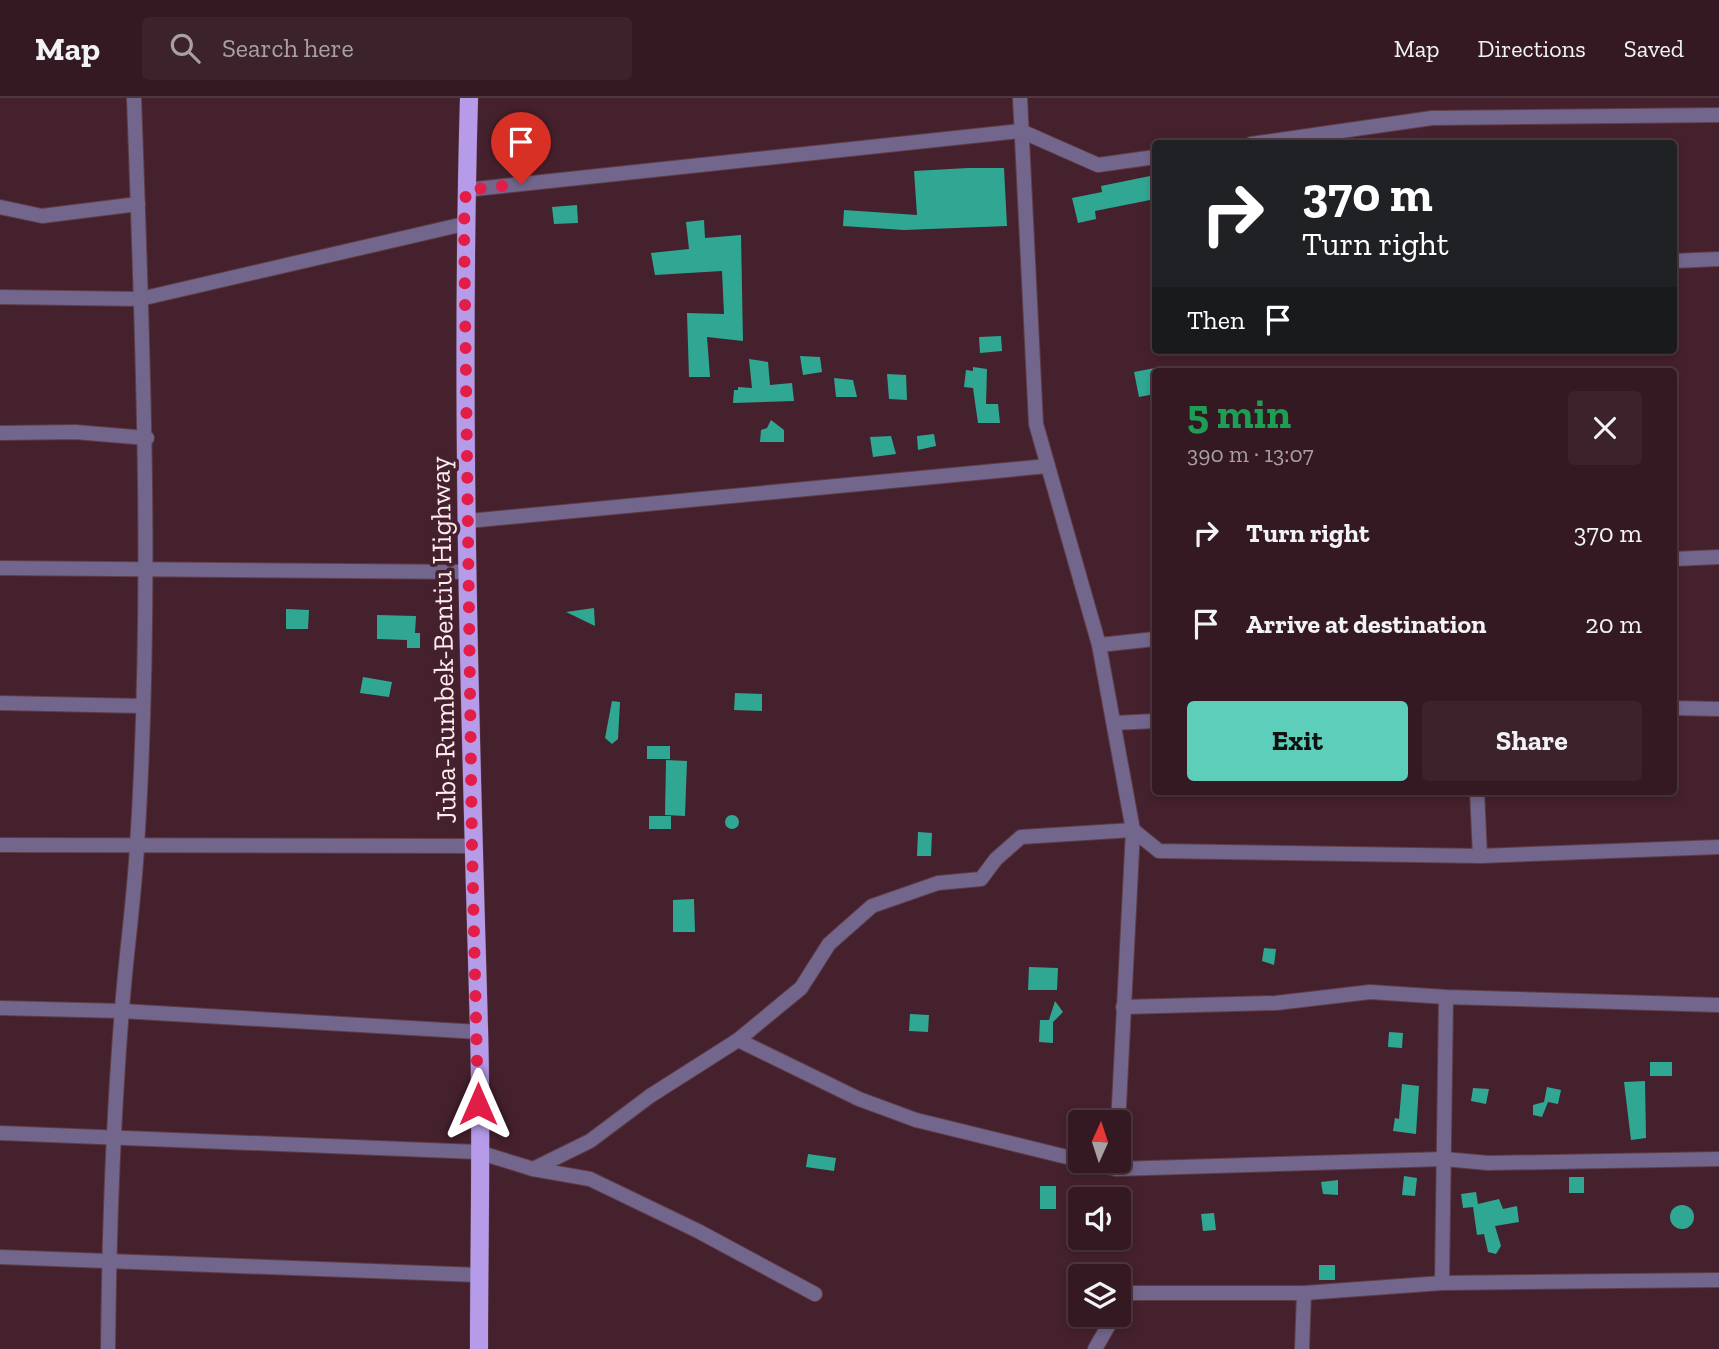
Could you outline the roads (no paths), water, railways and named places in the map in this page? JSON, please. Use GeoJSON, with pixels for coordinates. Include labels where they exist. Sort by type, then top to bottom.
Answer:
{"type":"FeatureCollection","features":[{"type":"Feature","properties":{"kind":"main road","name":"Juba-Rumbek-Bentiu Highway"},"geometry":{"type":"LineString","coordinates":[[468,98],[464,224],[472,846],[479,1032],[479,1349]]}},
{"type":"Feature","properties":{"kind":"street"},"geometry":{"type":"LineString","coordinates":[[108,1349],[109,1262],[122,1011],[137,846],[145,570],[147,438],[134,98]]}},
{"type":"Feature","properties":{"kind":"street"},"geometry":{"type":"LineString","coordinates":[[1020,98],[1036,424],[1099,645],[1133,831],[1119,1110]]}},
{"type":"Feature","properties":{"kind":"street"},"geometry":{"type":"LineString","coordinates":[[1279,140],[1432,118],[1719,115]]}},
{"type":"Feature","properties":{"kind":"street"},"geometry":{"type":"LineString","coordinates":[[466,190],[1021,131],[1098,165],[1152,157]]}},
{"type":"Feature","properties":{"kind":"street"},"geometry":{"type":"LineString","coordinates":[[0,207],[42,216],[138,204]]}},
{"type":"Feature","properties":{"kind":"street"},"geometry":{"type":"LineString","coordinates":[[0,297],[140,299],[464,224]]}},
{"type":"Feature","properties":{"kind":"street"},"geometry":{"type":"LineString","coordinates":[[1677,261],[1719,259]]}},
{"type":"Feature","properties":{"kind":"street"},"geometry":{"type":"LineString","coordinates":[[0,433],[75,432],[147,438]]}},
{"type":"Feature","properties":{"kind":"street"},"geometry":{"type":"LineString","coordinates":[[468,521],[1048,466]]}},
{"type":"Feature","properties":{"kind":"street"},"geometry":{"type":"LineString","coordinates":[[1677,559],[1719,556]]}},
{"type":"Feature","properties":{"kind":"street"},"geometry":{"type":"LineString","coordinates":[[0,568],[469,572]]}},
{"type":"Feature","properties":{"kind":"street"},"geometry":{"type":"LineString","coordinates":[[1099,645],[1152,639]]}},
{"type":"Feature","properties":{"kind":"street"},"geometry":{"type":"LineString","coordinates":[[0,703],[142,706]]}},
{"type":"Feature","properties":{"kind":"street"},"geometry":{"type":"LineString","coordinates":[[1677,708],[1719,709]]}},
{"type":"Feature","properties":{"kind":"street"},"geometry":{"type":"LineString","coordinates":[[1114,723],[1152,721]]}},
{"type":"Feature","properties":{"kind":"street"},"geometry":{"type":"LineString","coordinates":[[1477,795],[1480,856]]}},
{"type":"Feature","properties":{"kind":"street"},"geometry":{"type":"LineString","coordinates":[[533,1169],[590,1141],[650,1096],[738,1040],[801,988],[829,944],[872,906],[938,883],[981,879],[996,859],[1021,837],[1133,831],[1159,851],[1480,856],[1719,847]]}},
{"type":"Feature","properties":{"kind":"street"},"geometry":{"type":"LineString","coordinates":[[0,845],[472,846]]}},
{"type":"Feature","properties":{"kind":"street"},"geometry":{"type":"LineString","coordinates":[[1123,1007],[1276,1003],[1370,992],[1446,998],[1719,1005]]}},
{"type":"Feature","properties":{"kind":"street"},"geometry":{"type":"LineString","coordinates":[[1443,1283],[1446,998]]}},
{"type":"Feature","properties":{"kind":"street"},"geometry":{"type":"LineString","coordinates":[[0,1008],[122,1011],[479,1032]]}},
{"type":"Feature","properties":{"kind":"street"},"geometry":{"type":"LineString","coordinates":[[738,1040],[859,1099],[916,1120],[1068,1153]]}},
{"type":"Feature","properties":{"kind":"street"},"geometry":{"type":"LineString","coordinates":[[0,1133],[478,1152],[533,1169],[590,1179],[698,1231],[815,1294]]}},
{"type":"Feature","properties":{"kind":"street"},"geometry":{"type":"LineString","coordinates":[[1131,1164],[1444,1158],[1488,1163],[1719,1159]]}},
{"type":"Feature","properties":{"kind":"street"},"geometry":{"type":"LineString","coordinates":[[0,1257],[479,1275]]}},
{"type":"Feature","properties":{"kind":"street"},"geometry":{"type":"LineString","coordinates":[[1131,1293],[1304,1293],[1443,1283],[1719,1280]]}},
{"type":"Feature","properties":{"kind":"street"},"geometry":{"type":"LineString","coordinates":[[1302,1349],[1304,1293]]}},
{"type":"Feature","properties":{"kind":"street"},"geometry":{"type":"LineString","coordinates":[[1096,1349],[1108,1327]]}}]}
